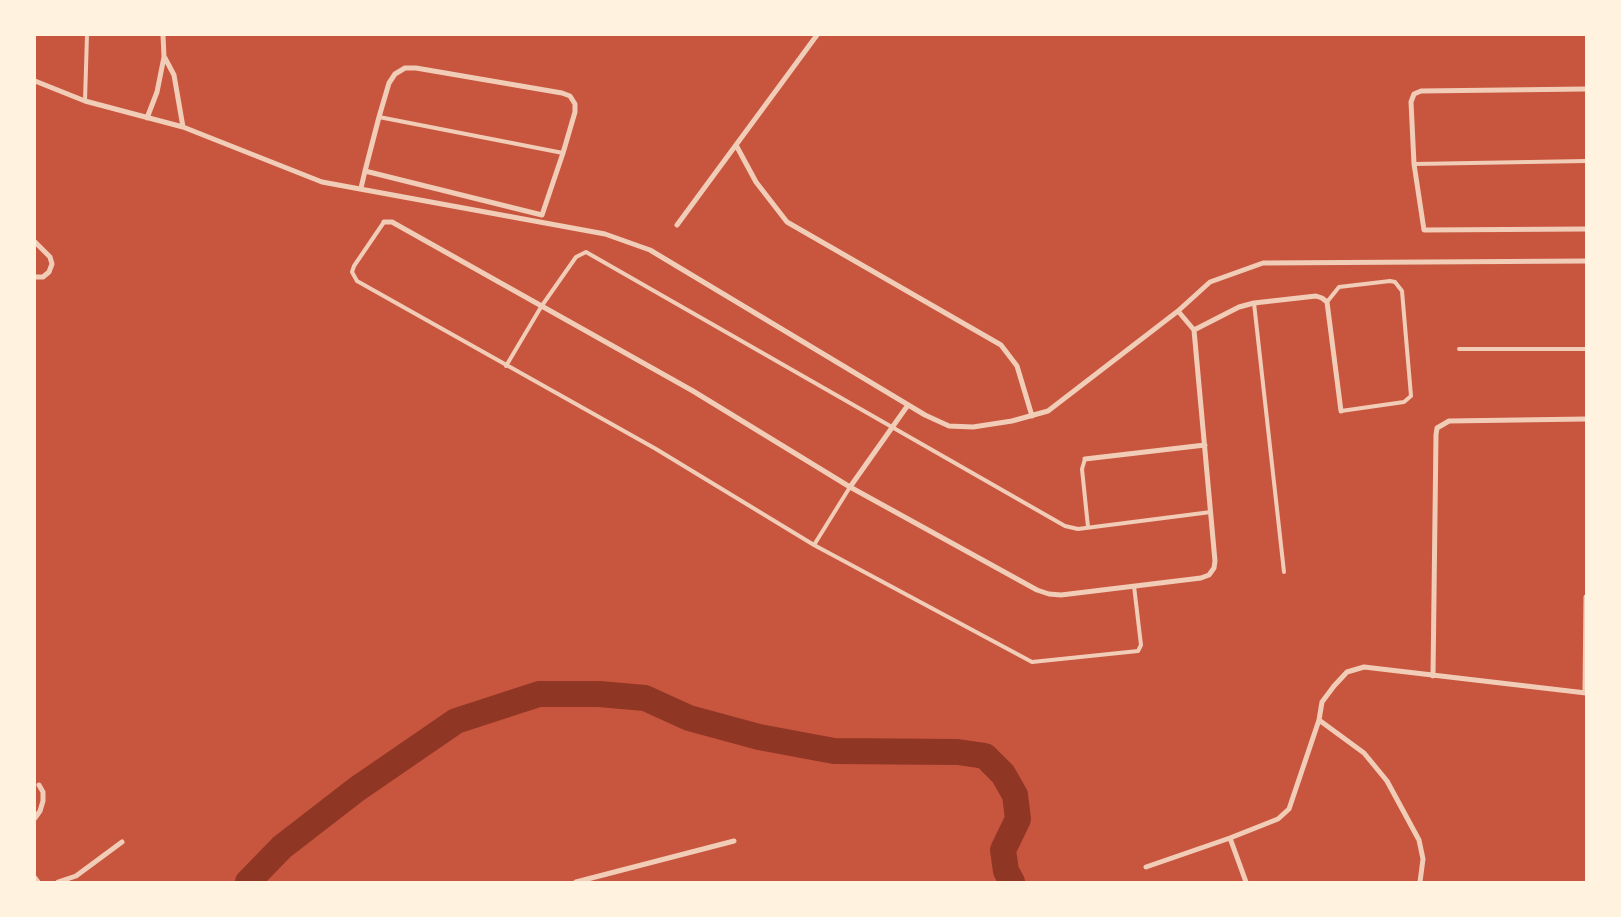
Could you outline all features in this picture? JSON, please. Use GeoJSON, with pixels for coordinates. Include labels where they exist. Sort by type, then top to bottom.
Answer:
{"type":"FeatureCollection","features":[{"type":"Feature","properties":{"kind":"street"},"geometry":{"type":"LineString","coordinates":[[147,118],[157,92],[164,57],[163,35]]}},
{"type":"Feature","properties":{"kind":"street"},"geometry":{"type":"LineString","coordinates":[[677,225],[817,35]]}},
{"type":"Feature","properties":{"kind":"street"},"geometry":{"type":"LineString","coordinates":[[164,57],[174,75],[182,127]]}},
{"type":"Feature","properties":{"kind":"street"},"geometry":{"type":"LineString","coordinates":[[361,188],[365,171],[379,117],[389,83],[395,74],[405,68],[416,68],[562,93],[570,96],[575,104],[575,112],[563,153],[542,215],[365,171]]}},
{"type":"Feature","properties":{"kind":"street"},"geometry":{"type":"LineString","coordinates":[[35,82],[85,101],[182,127],[322,182],[604,234],[650,250],[908,405],[949,426],[973,426],[1032,416],[1060,404],[1178,311],[1210,282],[1263,263],[1586,261]]}},
{"type":"Feature","properties":{"kind":"street"},"geometry":{"type":"LineString","coordinates":[[1586,90],[1422,91],[1414,94],[1411,102],[1414,164],[1424,230],[1586,229]]}},
{"type":"Feature","properties":{"kind":"street"},"geometry":{"type":"LineString","coordinates":[[736,145],[756,182],[787,222],[1001,345],[1017,366],[1032,416]]}},
{"type":"Feature","properties":{"kind":"street"},"geometry":{"type":"LineString","coordinates":[[384,222],[392,222],[693,391],[850,486],[1037,590],[1049,594],[1201,578],[1209,575],[1214,568],[1211,512],[1194,330],[1178,311]]}},
{"type":"Feature","properties":{"kind":"street"},"geometry":{"type":"LineString","coordinates":[[35,242],[50,257],[52,264],[49,272],[43,277],[35,277]]}},
{"type":"Feature","properties":{"kind":"street"},"geometry":{"type":"LineString","coordinates":[[1194,330],[1239,307],[1254,303],[1316,296],[1327,302],[1341,411]]}},
{"type":"Feature","properties":{"kind":"street"},"geometry":{"type":"LineString","coordinates":[[850,486],[908,405]]}},
{"type":"Feature","properties":{"kind":"street"},"geometry":{"type":"LineString","coordinates":[[1433,676],[1437,428],[1449,421],[1586,419]]}},
{"type":"Feature","properties":{"kind":"street"},"geometry":{"type":"LineString","coordinates":[[1085,459],[1205,445]]}},
{"type":"Feature","properties":{"kind":"street"},"geometry":{"type":"LineString","coordinates":[[1146,867],[1230,838],[1278,818],[1290,809],[1319,720],[1322,702],[1347,672],[1364,667],[1585,693],[1586,597]]}},
{"type":"Feature","properties":{"kind":"street"},"geometry":{"type":"LineString","coordinates":[[1319,720],[1364,754],[1387,781],[1419,840],[1423,859],[1420,882]]}},
{"type":"Feature","properties":{"kind":"street"},"geometry":{"type":"LineString","coordinates":[[35,818],[40,811],[43,801],[43,792],[39,785]]}},
{"type":"Feature","properties":{"kind":"street"},"geometry":{"type":"LineString","coordinates":[[1230,838],[1246,882]]}},
{"type":"Feature","properties":{"kind":"street"},"geometry":{"type":"LineString","coordinates":[[576,882],[734,841]]}},
{"type":"Feature","properties":{"kind":"street"},"geometry":{"type":"LineString","coordinates":[[58,882],[76,876],[122,842]]}},
{"type":"Feature","properties":{"kind":"street"},"geometry":{"type":"LineString","coordinates":[[35,878],[38,882]]}},
{"type":"Feature","properties":{"kind":"lane"},"geometry":{"type":"LineString","coordinates":[[85,101],[87,35]]}},
{"type":"Feature","properties":{"kind":"lane"},"geometry":{"type":"LineString","coordinates":[[379,117],[563,153]]}},
{"type":"Feature","properties":{"kind":"lane"},"geometry":{"type":"LineString","coordinates":[[1414,164],[1586,161]]}},
{"type":"Feature","properties":{"kind":"lane"},"geometry":{"type":"LineString","coordinates":[[384,222],[354,266],[354,277],[506,366],[656,448],[814,545],[1032,662],[1138,651],[1141,645],[1134,586]]}},
{"type":"Feature","properties":{"kind":"lane"},"geometry":{"type":"LineString","coordinates":[[506,366],[541,307],[576,257],[580,253],[591,254],[891,428],[1065,526],[1078,529],[1211,512]]}},
{"type":"Feature","properties":{"kind":"lane"},"geometry":{"type":"LineString","coordinates":[[1327,302],[1339,287],[1390,281],[1395,282],[1402,291],[1411,396],[1404,402],[1341,411]]}},
{"type":"Feature","properties":{"kind":"lane"},"geometry":{"type":"LineString","coordinates":[[1254,303],[1284,572]]}},
{"type":"Feature","properties":{"kind":"lane"},"geometry":{"type":"LineString","coordinates":[[1459,349],[1586,349]]}},
{"type":"Feature","properties":{"kind":"lane"},"geometry":{"type":"LineString","coordinates":[[1085,459],[1082,470],[1088,527]]}},
{"type":"Feature","properties":{"kind":"lane"},"geometry":{"type":"LineString","coordinates":[[814,545],[850,486]]}},
{"type":"Feature","properties":{"kind":"waterway"},"geometry":{"type":"LineString","coordinates":[[248,882],[282,847],[357,789],[456,721],[539,694],[599,694],[645,698],[689,718],[759,737],[834,751],[958,752],[985,756],[1003,774],[1015,795],[1018,819],[1003,850],[1006,871],[1012,882]]}}]}
